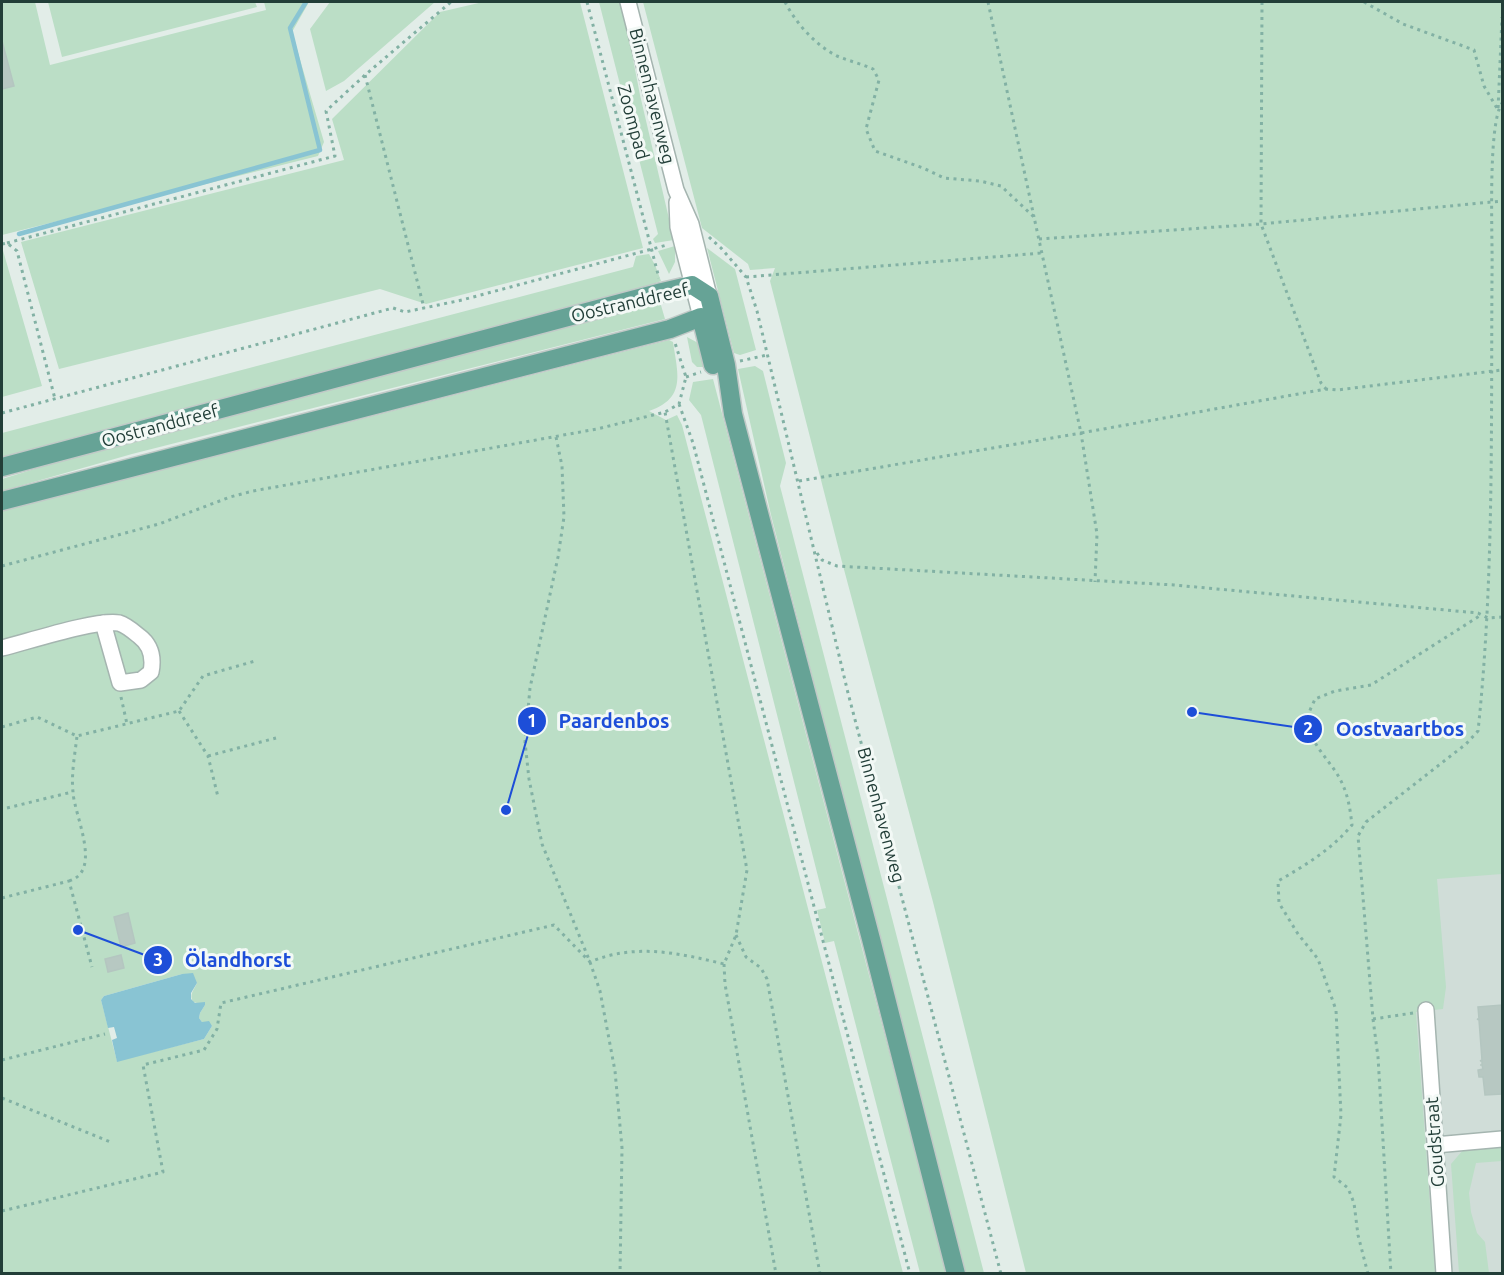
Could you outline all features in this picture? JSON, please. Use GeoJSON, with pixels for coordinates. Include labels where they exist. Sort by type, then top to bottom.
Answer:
{"type":"FeatureCollection","features":[{"type":"Feature","properties":{"kind":"main road","name":"Oostranddreef"},"geometry":{"type":"LineString","coordinates":[[2,467],[662,292],[692,285],[709,296]]}},
{"type":"Feature","properties":{"kind":"main road","name":"Binnenhavenweg"},"geometry":{"type":"LineString","coordinates":[[709,296],[726,364],[733,414],[871,939],[956,1274]]}},
{"type":"Feature","properties":{"kind":"main road","name":"Oostranddreef"},"geometry":{"type":"LineString","coordinates":[[2,501],[670,328],[701,316]]}},
{"type":"Feature","properties":{"kind":"main road","name":"Binnenhavenweg"},"geometry":{"type":"LineString","coordinates":[[701,316],[718,379],[733,414]]}},
{"type":"Feature","properties":{"kind":"street","name":"Binnenhavenweg"},"geometry":{"type":"LineString","coordinates":[[628,2],[676,190],[691,224],[709,296]]}},
{"type":"Feature","properties":{"kind":"street","name":"Binnenhavenweg"},"geometry":{"type":"LineString","coordinates":[[676,190],[678,227],[701,316]]}},
{"type":"Feature","properties":{"kind":"street","name":"Oostranddreef"},"geometry":{"type":"LineString","coordinates":[[701,316],[709,296]]}},
{"type":"Feature","properties":{"kind":"street"},"geometry":{"type":"LineString","coordinates":[[2,648],[103,623],[123,624],[145,640],[151,651],[153,663],[151,672],[141,680],[120,683],[103,623]]}},
{"type":"Feature","properties":{"kind":"street","name":"Goudstraat"},"geometry":{"type":"LineString","coordinates":[[1426,1010],[1444,1274]]}},
{"type":"Feature","properties":{"kind":"street"},"geometry":{"type":"LineString","coordinates":[[1435,1145],[1503,1139]]}},
{"type":"Feature","properties":{"kind":"path"},"geometry":{"type":"LineString","coordinates":[[2,244],[335,156],[326,111],[449,2]]}},
{"type":"Feature","properties":{"kind":"path","name":"Zoompad"},"geometry":{"type":"LineString","coordinates":[[587,2],[662,292]]}},
{"type":"Feature","properties":{"kind":"path"},"geometry":{"type":"LineString","coordinates":[[785,2],[793,18],[820,44],[837,56],[873,69],[879,80],[866,129],[875,151],[944,178],[980,181],[1001,186],[1034,217]]}},
{"type":"Feature","properties":{"kind":"path"},"geometry":{"type":"LineString","coordinates":[[988,2],[1081,433],[1097,534],[1095,582]]}},
{"type":"Feature","properties":{"kind":"path"},"geometry":{"type":"LineString","coordinates":[[1262,2],[1261,224],[1321,383],[1326,389]]}},
{"type":"Feature","properties":{"kind":"path"},"geometry":{"type":"LineString","coordinates":[[1364,2],[1403,24],[1474,50],[1484,86],[1498,110]]}},
{"type":"Feature","properties":{"kind":"path"},"geometry":{"type":"LineString","coordinates":[[1390,1274],[1378,1057],[1358,836],[1366,822],[1458,750],[1478,731],[1488,618],[1492,202],[1503,17]]}},
{"type":"Feature","properties":{"kind":"path"},"geometry":{"type":"LineString","coordinates":[[365,75],[424,308]]}},
{"type":"Feature","properties":{"kind":"path"},"geometry":{"type":"LineString","coordinates":[[1498,110],[1503,103]]}},
{"type":"Feature","properties":{"kind":"path"},"geometry":{"type":"LineString","coordinates":[[1039,239],[1261,224],[1503,201]]}},
{"type":"Feature","properties":{"kind":"path"},"geometry":{"type":"LineString","coordinates":[[694,237],[709,237],[746,276],[1042,253]]}},
{"type":"Feature","properties":{"kind":"path"},"geometry":{"type":"LineString","coordinates":[[7,243],[17,250],[55,399]]}},
{"type":"Feature","properties":{"kind":"path"},"geometry":{"type":"LineString","coordinates":[[2,413],[393,308],[405,312],[462,300],[652,249]]}},
{"type":"Feature","properties":{"kind":"path","name":"Binnenhavenweg"},"geometry":{"type":"LineString","coordinates":[[746,276],[757,311],[848,693],[1001,1274]]}},
{"type":"Feature","properties":{"kind":"path"},"geometry":{"type":"LineString","coordinates":[[798,481],[1326,389],[1337,390],[1503,370]]}},
{"type":"Feature","properties":{"kind":"path"},"geometry":{"type":"LineString","coordinates":[[686,377],[679,404],[693,443],[910,1274]]}},
{"type":"Feature","properties":{"kind":"path"},"geometry":{"type":"LineString","coordinates":[[2,566],[159,524],[230,497],[253,491],[597,429],[665,412],[679,404]]}},
{"type":"Feature","properties":{"kind":"path"},"geometry":{"type":"LineString","coordinates":[[665,412],[747,870],[736,935],[724,964],[725,984],[776,1274]]}},
{"type":"Feature","properties":{"kind":"path"},"geometry":{"type":"LineString","coordinates":[[556,437],[562,466],[564,517],[558,557],[530,688],[525,742],[529,779],[542,844],[600,991],[615,1071],[622,1148],[620,1274]]}},
{"type":"Feature","properties":{"kind":"path"},"geometry":{"type":"LineString","coordinates":[[815,552],[822,560],[837,566],[1174,585],[1478,613],[1488,618],[1503,617]]}},
{"type":"Feature","properties":{"kind":"path"},"geometry":{"type":"LineString","coordinates":[[1368,1274],[1358,1235],[1354,1203],[1348,1188],[1334,1177],[1341,1115],[1336,1010],[1318,958],[1298,934],[1279,903],[1278,881],[1309,864],[1343,836],[1352,825],[1349,800],[1345,790],[1329,761],[1316,744],[1311,730],[1308,717],[1315,699],[1335,691],[1371,684],[1481,615]]}},
{"type":"Feature","properties":{"kind":"path"},"geometry":{"type":"LineString","coordinates":[[2,727],[37,717],[77,736],[179,711],[203,676],[255,661]]}},
{"type":"Feature","properties":{"kind":"path"},"geometry":{"type":"LineString","coordinates":[[120,683],[119,690],[127,724]]}},
{"type":"Feature","properties":{"kind":"path"},"geometry":{"type":"LineString","coordinates":[[179,711],[208,756],[218,797]]}},
{"type":"Feature","properties":{"kind":"path"},"geometry":{"type":"LineString","coordinates":[[2,898],[74,880],[82,872],[87,858],[72,792],[77,736]]}},
{"type":"Feature","properties":{"kind":"path"},"geometry":{"type":"LineString","coordinates":[[208,756],[276,738]]}},
{"type":"Feature","properties":{"kind":"path"},"geometry":{"type":"LineString","coordinates":[[7,807],[72,792]]}},
{"type":"Feature","properties":{"kind":"path"},"geometry":{"type":"LineString","coordinates":[[69,881],[93,967]]}},
{"type":"Feature","properties":{"kind":"path"},"geometry":{"type":"LineString","coordinates":[[2,1211],[163,1172],[143,1065],[204,1050],[217,1029],[221,1003],[554,925],[590,962]]}},
{"type":"Feature","properties":{"kind":"path"},"geometry":{"type":"LineString","coordinates":[[736,935],[746,957],[761,968],[767,979],[820,1274]]}},
{"type":"Feature","properties":{"kind":"path"},"geometry":{"type":"LineString","coordinates":[[590,962],[617,953],[676,952],[724,964]]}},
{"type":"Feature","properties":{"kind":"path"},"geometry":{"type":"LineString","coordinates":[[1373,1019],[1426,1010]]}},
{"type":"Feature","properties":{"kind":"path"},"geometry":{"type":"LineString","coordinates":[[2,1060],[105,1034]]}},
{"type":"Feature","properties":{"kind":"path"},"geometry":{"type":"LineString","coordinates":[[2,1098],[113,1143]]}},
{"type":"Feature","properties":{"kind":"shaded area"},"geometry":{"type":"Polygon","coordinates":[[[1502,866],[1502,1273],[1431,1273],[1395,875],[1502,866]]]}},
{"type":"Feature","properties":{"kind":"green space"},"geometry":{"type":"Polygon","coordinates":[[[2,2],[35,2],[50,65],[266,10],[264,2],[309,2],[292,32],[324,142],[318,156],[2,235],[2,2]]]}},
{"type":"Feature","properties":{"kind":"green space"},"geometry":{"type":"Polygon","coordinates":[[[48,2],[255,2],[257,7],[62,57],[48,2]]]}},
{"type":"Feature","properties":{"kind":"green space"},"geometry":{"type":"Polygon","coordinates":[[[330,2],[435,2],[344,81],[326,91],[310,29],[330,2]]]}},
{"type":"Feature","properties":{"kind":"green space"},"geometry":{"type":"Polygon","coordinates":[[[483,2],[580,2],[643,248],[426,304],[380,289],[59,369],[21,242],[344,160],[332,119],[440,12],[483,2]]]}},
{"type":"Feature","properties":{"kind":"green space"},"geometry":{"type":"Polygon","coordinates":[[[599,2],[622,2],[640,95],[674,240],[655,243],[653,239],[658,234],[599,2]]]}},
{"type":"Feature","properties":{"kind":"green space"},"geometry":{"type":"Polygon","coordinates":[[[643,2],[1502,2],[1502,874],[1437,879],[1446,987],[1443,1009],[1416,1012],[1435,1273],[1026,1273],[933,902],[770,281],[775,268],[750,270],[748,264],[702,228],[643,2]]]}},
{"type":"Feature","properties":{"kind":"green space"},"geometry":{"type":"Polygon","coordinates":[[[675,246],[675,262],[669,274],[658,251],[675,246]]]}},
{"type":"Feature","properties":{"kind":"green space"},"geometry":{"type":"Polygon","coordinates":[[[2,247],[42,386],[2,397],[2,247]]]}},
{"type":"Feature","properties":{"kind":"green space"},"geometry":{"type":"Polygon","coordinates":[[[707,248],[735,269],[756,350],[740,355],[734,353],[707,248]]]}},
{"type":"Feature","properties":{"kind":"green space"},"geometry":{"type":"Polygon","coordinates":[[[649,254],[661,281],[648,286],[261,389],[94,439],[2,463],[2,433],[633,267],[636,256],[649,254]]]}},
{"type":"Feature","properties":{"kind":"green space"},"geometry":{"type":"Polygon","coordinates":[[[658,295],[665,319],[132,454],[2,491],[2,479],[132,439],[658,295]]]}},
{"type":"Feature","properties":{"kind":"green space"},"geometry":{"type":"Polygon","coordinates":[[[687,337],[700,344],[708,367],[697,367],[692,362],[687,337]]]}},
{"type":"Feature","properties":{"kind":"green space"},"geometry":{"type":"Polygon","coordinates":[[[669,340],[673,342],[677,365],[677,384],[669,399],[661,406],[649,411],[666,420],[677,415],[682,425],[903,1273],[2,1273],[2,511],[669,340]],[[182,974],[104,996],[101,1000],[117,1061],[204,1039],[212,1026],[202,1022],[199,1018],[205,1005],[193,1002],[192,992],[197,983],[182,974]]]}},
{"type":"Feature","properties":{"kind":"green space"},"geometry":{"type":"Polygon","coordinates":[[[755,366],[763,371],[786,463],[780,486],[984,1273],[965,1273],[771,515],[738,369],[755,366]]]}},
{"type":"Feature","properties":{"kind":"green space"},"geometry":{"type":"Polygon","coordinates":[[[713,379],[947,1273],[920,1273],[834,941],[825,943],[817,910],[826,908],[701,415],[689,400],[693,382],[713,379]]]}},
{"type":"Feature","properties":{"kind":"green space"},"geometry":{"type":"Polygon","coordinates":[[[1502,1146],[1502,1161],[1476,1163],[1469,1193],[1477,1233],[1485,1242],[1489,1273],[1459,1273],[1451,1164],[1463,1150],[1502,1146]]]}},
{"type":"Feature","properties":{"kind":"water"},"geometry":{"type":"Polygon","coordinates":[[[193,973],[197,983],[191,993],[191,999],[195,1003],[205,1002],[199,1018],[202,1022],[209,1021],[212,1026],[204,1039],[117,1062],[112,1040],[117,1038],[114,1027],[108,1028],[101,1000],[104,996],[193,973]]]}},
{"type":"Feature","properties":{"kind":"building"},"geometry":{"type":"Polygon","coordinates":[[[2,41],[14,86],[2,89],[2,41]]]}},
{"type":"Feature","properties":{"kind":"building"},"geometry":{"type":"Polygon","coordinates":[[[128,913],[135,943],[121,947],[114,917],[128,913]]]}},
{"type":"Feature","properties":{"kind":"building"},"geometry":{"type":"Polygon","coordinates":[[[121,955],[124,968],[108,972],[105,959],[121,955]]]}},
{"type":"Feature","properties":{"kind":"building"},"geometry":{"type":"Polygon","coordinates":[[[1502,1005],[1502,1094],[1485,1095],[1483,1077],[1479,1077],[1478,1070],[1483,1069],[1479,1020],[1477,1019],[1479,1019],[1478,1007],[1502,1005]]]}},
{"type":"Feature","properties":{"kind":"waterway"},"geometry":{"type":"LineString","coordinates":[[19,234],[320,150],[290,28],[306,2]]}},
{"type":"Feature","properties":{"kind":"place","name":"Oostvaartbos"},"geometry":{"type":"Point","coordinates":[1192,712]}},
{"type":"Feature","properties":{"kind":"place","name":"Paardenbos"},"geometry":{"type":"Point","coordinates":[506,810]}},
{"type":"Feature","properties":{"kind":"place","name":"Ölandhorst"},"geometry":{"type":"Point","coordinates":[78,930]}}]}
